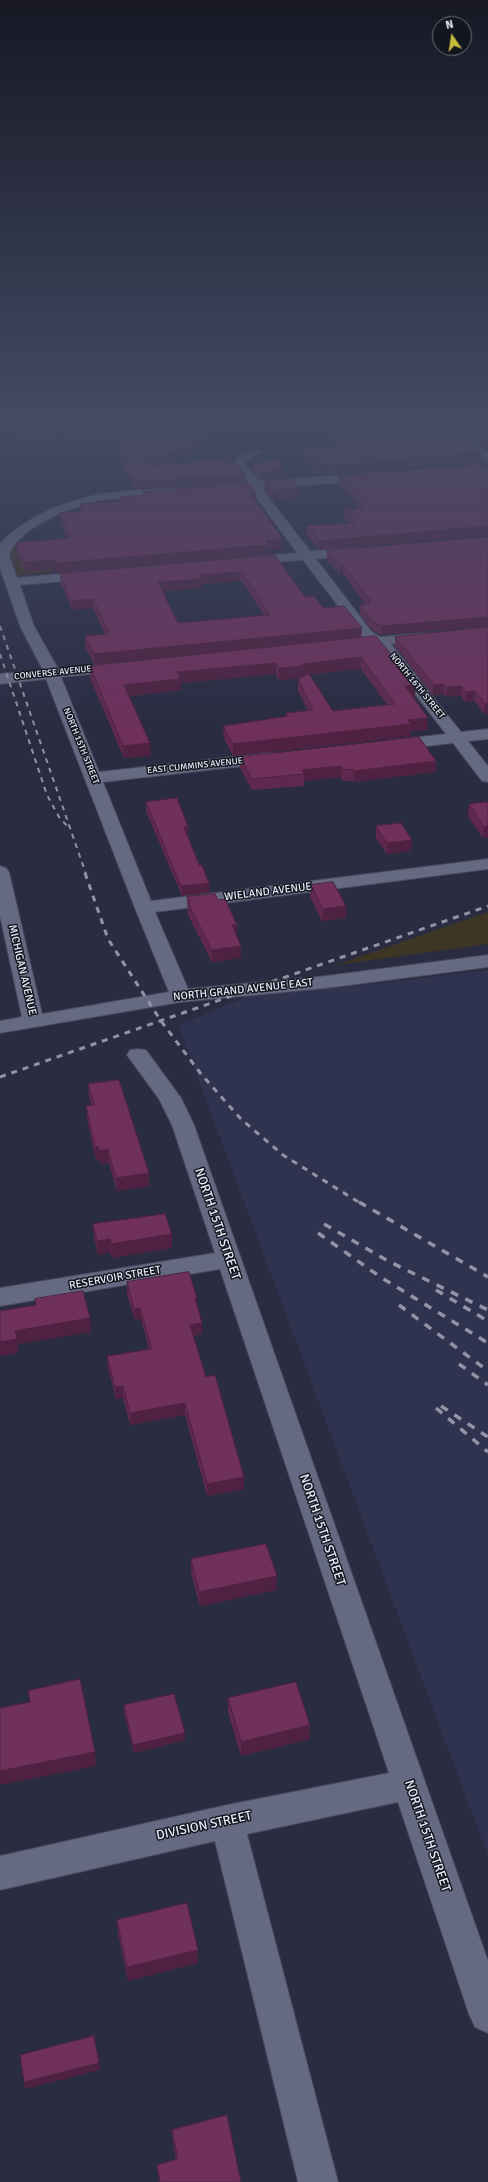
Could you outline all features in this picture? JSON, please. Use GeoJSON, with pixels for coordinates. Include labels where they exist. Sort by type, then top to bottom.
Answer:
{"type":"FeatureCollection","features":[{"type":"Feature","properties":{"kind":"street","name":"NORTH 15TH STREET"},"geometry":{"type":"LineString","coordinates":[[33,525],[15,534],[3,549],[2,555],[27,626],[52,674],[144,908],[181,996]]}},
{"type":"Feature","properties":{"kind":"street","name":"NORTH 16TH STREET"},"geometry":{"type":"LineString","coordinates":[[283,525],[366,634],[376,642],[385,646],[488,777]]}},
{"type":"Feature","properties":{"kind":"street"},"geometry":{"type":"LineString","coordinates":[[239,562],[369,550]]}},
{"type":"Feature","properties":{"kind":"street"},"geometry":{"type":"LineString","coordinates":[[12,582],[107,573]]}},
{"type":"Feature","properties":{"kind":"street"},"geometry":{"type":"LineString","coordinates":[[333,646],[442,635]]}},
{"type":"Feature","properties":{"kind":"street","name":"CONVERSE AVENUE"},"geometry":{"type":"LineString","coordinates":[[0,679],[134,665]]}},
{"type":"Feature","properties":{"kind":"street"},"geometry":{"type":"LineString","coordinates":[[381,746],[488,734]]}},
{"type":"Feature","properties":{"kind":"street","name":"EAST CUMMINS AVENUE"},"geometry":{"type":"LineString","coordinates":[[94,778],[288,756]]}},
{"type":"Feature","properties":{"kind":"street","name":"WIELAND AVENUE"},"geometry":{"type":"LineString","coordinates":[[144,908],[488,864]]}},
{"type":"Feature","properties":{"kind":"street","name":"MICHIGAN AVENUE"},"geometry":{"type":"LineString","coordinates":[[0,872],[34,1022]]}},
{"type":"Feature","properties":{"kind":"street","name":"NORTH GRAND AVENUE EAST"},"geometry":{"type":"LineString","coordinates":[[0,1027],[181,996],[376,976],[488,961]]}},
{"type":"Feature","properties":{"kind":"street","name":"NORTH 15TH STREET"},"geometry":{"type":"LineString","coordinates":[[138,1055],[170,1098],[183,1125],[488,2014]]}},
{"type":"Feature","properties":{"kind":"street","name":"RESERVOIR STREET"},"geometry":{"type":"LineString","coordinates":[[0,1297],[229,1259]]}},
{"type":"Feature","properties":{"kind":"street","name":"DIVISION STREET"},"geometry":{"type":"LineString","coordinates":[[0,1873],[227,1821],[409,1784]]}},
{"type":"Feature","properties":{"kind":"street"},"geometry":{"type":"LineString","coordinates":[[227,1821],[318,2182]]}},
{"type":"Feature","properties":{"kind":"shaded area"},"geometry":{"type":"Polygon","coordinates":[[[40,541],[54,572],[0,577],[0,544],[40,541]]]}},
{"type":"Feature","properties":{"kind":"shaded area"},"geometry":{"type":"Polygon","coordinates":[[[488,912],[488,944],[336,965],[488,912]]]}},
{"type":"Feature","properties":{"kind":"shaded area"},"geometry":{"type":"Polygon","coordinates":[[[488,970],[488,1856],[178,1025],[254,994],[382,983],[488,970]]]}},
{"type":"Feature","properties":{"kind":"building"},"geometry":{"type":"Polygon","coordinates":[[[65,525],[273,525],[283,539],[266,541],[268,545],[56,563],[55,560],[24,562],[16,543],[71,538],[65,525]]]}},
{"type":"Feature","properties":{"kind":"building"},"geometry":{"type":"Polygon","coordinates":[[[326,525],[488,525],[319,541],[307,526],[326,525]]]}},
{"type":"Feature","properties":{"kind":"building"},"geometry":{"type":"Polygon","coordinates":[[[488,537],[488,617],[382,626],[372,621],[360,605],[370,604],[368,601],[371,601],[343,565],[340,566],[327,551],[488,537]]]}},
{"type":"Feature","properties":{"kind":"building"},"geometry":{"type":"Polygon","coordinates":[[[275,555],[305,597],[314,596],[323,608],[344,606],[362,628],[94,654],[85,636],[109,634],[93,599],[71,601],[60,574],[275,555]],[[242,572],[200,575],[202,579],[158,582],[178,623],[270,615],[242,572]]]}},
{"type":"Feature","properties":{"kind":"building"},"geometry":{"type":"Polygon","coordinates":[[[488,627],[488,703],[485,704],[475,691],[466,692],[461,686],[447,687],[444,684],[434,685],[395,637],[488,627]]]}},
{"type":"Feature","properties":{"kind":"building"},"geometry":{"type":"Polygon","coordinates":[[[376,636],[416,685],[405,686],[428,718],[408,720],[411,724],[233,744],[223,726],[288,716],[286,713],[313,710],[298,679],[309,674],[333,711],[395,704],[361,657],[302,664],[304,666],[279,668],[276,663],[177,672],[180,679],[124,685],[150,743],[123,746],[90,666],[376,636]]]}},
{"type":"Feature","properties":{"kind":"building"},"geometry":{"type":"Polygon","coordinates":[[[419,737],[436,761],[354,771],[353,769],[343,770],[341,766],[302,770],[304,774],[252,779],[240,757],[419,737]]]}},
{"type":"Feature","properties":{"kind":"building"},"geometry":{"type":"Polygon","coordinates":[[[177,798],[188,826],[184,827],[199,865],[202,865],[209,883],[181,886],[146,802],[177,798]]]}},
{"type":"Feature","properties":{"kind":"building"},"geometry":{"type":"Polygon","coordinates":[[[488,802],[488,826],[484,827],[469,804],[488,802]]]}},
{"type":"Feature","properties":{"kind":"building"},"geometry":{"type":"Polygon","coordinates":[[[401,823],[412,840],[387,843],[376,826],[401,823]]]}},
{"type":"Feature","properties":{"kind":"building"},"geometry":{"type":"Polygon","coordinates":[[[333,882],[346,906],[323,909],[311,885],[333,882]]]}},
{"type":"Feature","properties":{"kind":"building"},"geometry":{"type":"Polygon","coordinates":[[[215,894],[218,900],[225,899],[237,925],[232,925],[241,946],[212,950],[188,903],[190,903],[187,897],[215,894]]]}},
{"type":"Feature","properties":{"kind":"building"},"geometry":{"type":"Polygon","coordinates":[[[119,1080],[149,1173],[116,1178],[108,1149],[99,1151],[98,1146],[95,1147],[86,1106],[94,1105],[88,1084],[119,1080]]]}},
{"type":"Feature","properties":{"kind":"building"},"geometry":{"type":"Polygon","coordinates":[[[165,1214],[172,1234],[111,1244],[110,1239],[97,1241],[93,1224],[165,1214]]]}},
{"type":"Feature","properties":{"kind":"building"},"geometry":{"type":"Polygon","coordinates":[[[189,1272],[197,1298],[195,1298],[202,1323],[190,1325],[206,1377],[215,1375],[244,1477],[207,1484],[185,1403],[130,1413],[123,1386],[115,1387],[107,1356],[152,1349],[140,1308],[134,1309],[127,1282],[189,1272]]]}},
{"type":"Feature","properties":{"kind":"building"},"geometry":{"type":"Polygon","coordinates":[[[83,1291],[90,1318],[15,1331],[17,1339],[0,1342],[0,1311],[36,1305],[35,1299],[83,1291]]]}},
{"type":"Feature","properties":{"kind":"building"},"geometry":{"type":"Polygon","coordinates":[[[266,1544],[277,1576],[199,1592],[191,1559],[266,1544]]]}},
{"type":"Feature","properties":{"kind":"building"},"geometry":{"type":"Polygon","coordinates":[[[80,1679],[95,1752],[0,1771],[0,1708],[30,1702],[28,1691],[80,1679]]]}},
{"type":"Feature","properties":{"kind":"building"},"geometry":{"type":"Polygon","coordinates":[[[296,1682],[310,1725],[241,1742],[228,1698],[296,1682]]]}},
{"type":"Feature","properties":{"kind":"building"},"geometry":{"type":"Polygon","coordinates":[[[174,1694],[185,1733],[133,1745],[124,1705],[174,1694]]]}},
{"type":"Feature","properties":{"kind":"building"},"geometry":{"type":"Polygon","coordinates":[[[187,1903],[198,1950],[127,1967],[117,1920],[187,1903]]]}},
{"type":"Feature","properties":{"kind":"building"},"geometry":{"type":"Polygon","coordinates":[[[94,2036],[99,2063],[24,2082],[20,2055],[94,2036]]]}},
{"type":"Feature","properties":{"kind":"building"},"geometry":{"type":"Polygon","coordinates":[[[227,2115],[241,2182],[160,2182],[157,2165],[178,2159],[172,2130],[227,2115]]]}},
{"type":"Feature","properties":{"kind":"railway"},"geometry":{"type":"LineString","coordinates":[[0,626],[86,874]]}},
{"type":"Feature","properties":{"kind":"railway"},"geometry":{"type":"LineString","coordinates":[[0,654],[47,795],[59,817],[68,827]]}},
{"type":"Feature","properties":{"kind":"railway"},"geometry":{"type":"LineString","coordinates":[[85,873],[108,939],[161,1021]]}},
{"type":"Feature","properties":{"kind":"railway"},"geometry":{"type":"LineString","coordinates":[[161,1021],[488,906]]}},
{"type":"Feature","properties":{"kind":"railway"},"geometry":{"type":"LineString","coordinates":[[0,1077],[161,1021]]}},
{"type":"Feature","properties":{"kind":"railway"},"geometry":{"type":"LineString","coordinates":[[161,1021],[201,1074],[241,1119],[283,1155],[360,1203]]}},
{"type":"Feature","properties":{"kind":"railway"},"geometry":{"type":"LineString","coordinates":[[359,1202],[488,1277]]}},
{"type":"Feature","properties":{"kind":"railway"},"geometry":{"type":"LineString","coordinates":[[324,1224],[388,1261],[488,1310]]}},
{"type":"Feature","properties":{"kind":"railway"},"geometry":{"type":"LineString","coordinates":[[318,1233],[382,1278],[488,1343]]}},
{"type":"Feature","properties":{"kind":"railway"},"geometry":{"type":"LineString","coordinates":[[436,1290],[488,1321]]}},
{"type":"Feature","properties":{"kind":"railway"},"geometry":{"type":"LineString","coordinates":[[399,1305],[488,1371]]}},
{"type":"Feature","properties":{"kind":"railway"},"geometry":{"type":"LineString","coordinates":[[459,1364],[488,1385]]}},
{"type":"Feature","properties":{"kind":"railway"},"geometry":{"type":"LineString","coordinates":[[441,1406],[488,1437]]}},
{"type":"Feature","properties":{"kind":"railway"},"geometry":{"type":"LineString","coordinates":[[436,1408],[488,1452]]}}]}
